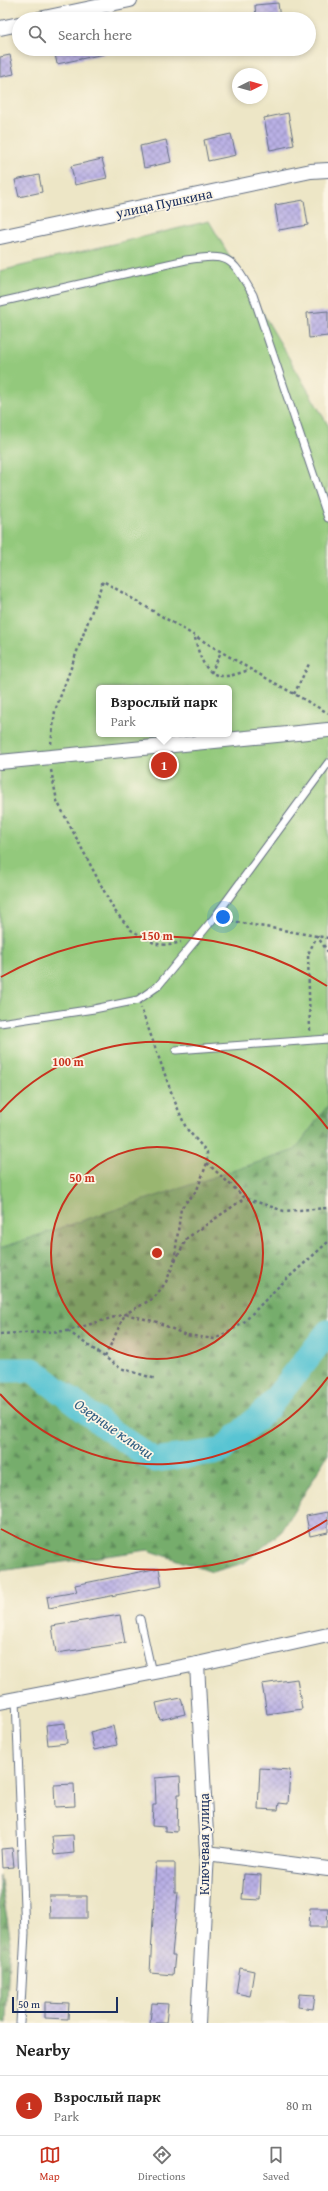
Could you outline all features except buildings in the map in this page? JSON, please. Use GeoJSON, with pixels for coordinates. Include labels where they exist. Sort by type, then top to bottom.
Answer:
{"type":"FeatureCollection","features":[{"type":"Feature","properties":{"kind":"street"},"geometry":{"type":"LineString","coordinates":[[55,12],[71,5],[130,0]]}},
{"type":"Feature","properties":{"kind":"street"},"geometry":{"type":"LineString","coordinates":[[0,28],[12,25]]}},
{"type":"Feature","properties":{"kind":"street","name":"улица Пушкина"},"geometry":{"type":"LineString","coordinates":[[0,237],[311,171],[328,170]]}},
{"type":"Feature","properties":{"kind":"street"},"geometry":{"type":"LineString","coordinates":[[0,762],[328,730]]}},
{"type":"Feature","properties":{"kind":"street"},"geometry":{"type":"LineString","coordinates":[[0,1702],[197,1664],[328,1635]]}},
{"type":"Feature","properties":{"kind":"street","name":"Ключевая улица"},"geometry":{"type":"LineString","coordinates":[[197,1664],[206,1853],[198,2023]]}},
{"type":"Feature","properties":{"kind":"street"},"geometry":{"type":"LineString","coordinates":[[206,1853],[328,1869]]}},
{"type":"Feature","properties":{"kind":"lane"},"geometry":{"type":"LineString","coordinates":[[0,302],[186,260],[213,256],[227,258],[238,269],[253,295],[328,518]]}},
{"type":"Feature","properties":{"kind":"lane"},"geometry":{"type":"LineString","coordinates":[[0,1023],[94,1009],[138,1000],[158,986],[214,918],[328,763]]}},
{"type":"Feature","properties":{"kind":"lane"},"geometry":{"type":"LineString","coordinates":[[176,1050],[328,1039]]}},
{"type":"Feature","properties":{"kind":"lane"},"geometry":{"type":"LineString","coordinates":[[140,1619],[152,1673]]}},
{"type":"Feature","properties":{"kind":"lane"},"geometry":{"type":"LineString","coordinates":[[16,1699],[25,1933],[20,2023]]}},
{"type":"Feature","properties":{"kind":"path"},"geometry":{"type":"LineString","coordinates":[[185,941],[170,945],[156,944],[131,930],[114,910],[57,801],[49,757],[55,711],[103,581],[250,670],[328,713]]}},
{"type":"Feature","properties":{"kind":"path"},"geometry":{"type":"LineString","coordinates":[[195,637],[200,659],[211,672],[225,676],[250,670]]}},
{"type":"Feature","properties":{"kind":"path"},"geometry":{"type":"LineString","coordinates":[[211,672],[221,652]]}},
{"type":"Feature","properties":{"kind":"path"},"geometry":{"type":"LineString","coordinates":[[294,694],[310,662]]}},
{"type":"Feature","properties":{"kind":"path"},"geometry":{"type":"LineString","coordinates":[[214,918],[328,938]]}},
{"type":"Feature","properties":{"kind":"path"},"geometry":{"type":"LineString","coordinates":[[317,936],[328,952]]}},
{"type":"Feature","properties":{"kind":"path"},"geometry":{"type":"LineString","coordinates":[[310,1041],[308,954],[317,936]]}},
{"type":"Feature","properties":{"kind":"path"},"geometry":{"type":"LineString","coordinates":[[138,1000],[173,1097],[186,1128],[207,1152],[207,1163],[198,1190],[182,1208],[174,1264]]}},
{"type":"Feature","properties":{"kind":"path"},"geometry":{"type":"LineString","coordinates":[[207,1163],[245,1198],[284,1211],[328,1208]]}},
{"type":"Feature","properties":{"kind":"path"},"geometry":{"type":"LineString","coordinates":[[0,1334],[67,1331],[125,1314],[154,1298],[166,1282],[187,1238],[245,1198]]}},
{"type":"Feature","properties":{"kind":"path"},"geometry":{"type":"LineString","coordinates":[[125,1314],[156,1322],[186,1335],[215,1338],[242,1324],[283,1281],[328,1242]]}},
{"type":"Feature","properties":{"kind":"path"},"geometry":{"type":"LineString","coordinates":[[105,1357],[125,1314]]}},
{"type":"Feature","properties":{"kind":"path"},"geometry":{"type":"LineString","coordinates":[[67,1331],[120,1368],[156,1379]]}},
{"type":"Feature","properties":{"kind":"green space"},"geometry":{"type":"Polygon","coordinates":[[[209,221],[328,425],[328,1105],[295,1150],[0,1248],[0,271],[209,221]]]}},
{"type":"Feature","properties":{"kind":"green space"},"geometry":{"type":"Polygon","coordinates":[[[0,792],[328,945],[328,1454],[282,1531],[244,1563],[212,1572],[148,1550],[0,1571],[0,792]]]}},
{"type":"Feature","properties":{"kind":"green space"},"geometry":{"type":"Polygon","coordinates":[[[0,1875],[10,1937],[6,2023],[0,2023],[0,1875]]]}},
{"type":"Feature","properties":{"kind":"waterway","name":"Озерные ключи"},"geometry":{"type":"LineString","coordinates":[[0,1370],[33,1370],[108,1429],[154,1460],[221,1451],[268,1408],[328,1332]]}},
{"type":"Feature","properties":{"kind":"place","name":"Взрослый парк"},"geometry":{"type":"Point","coordinates":[164,765]}}]}
